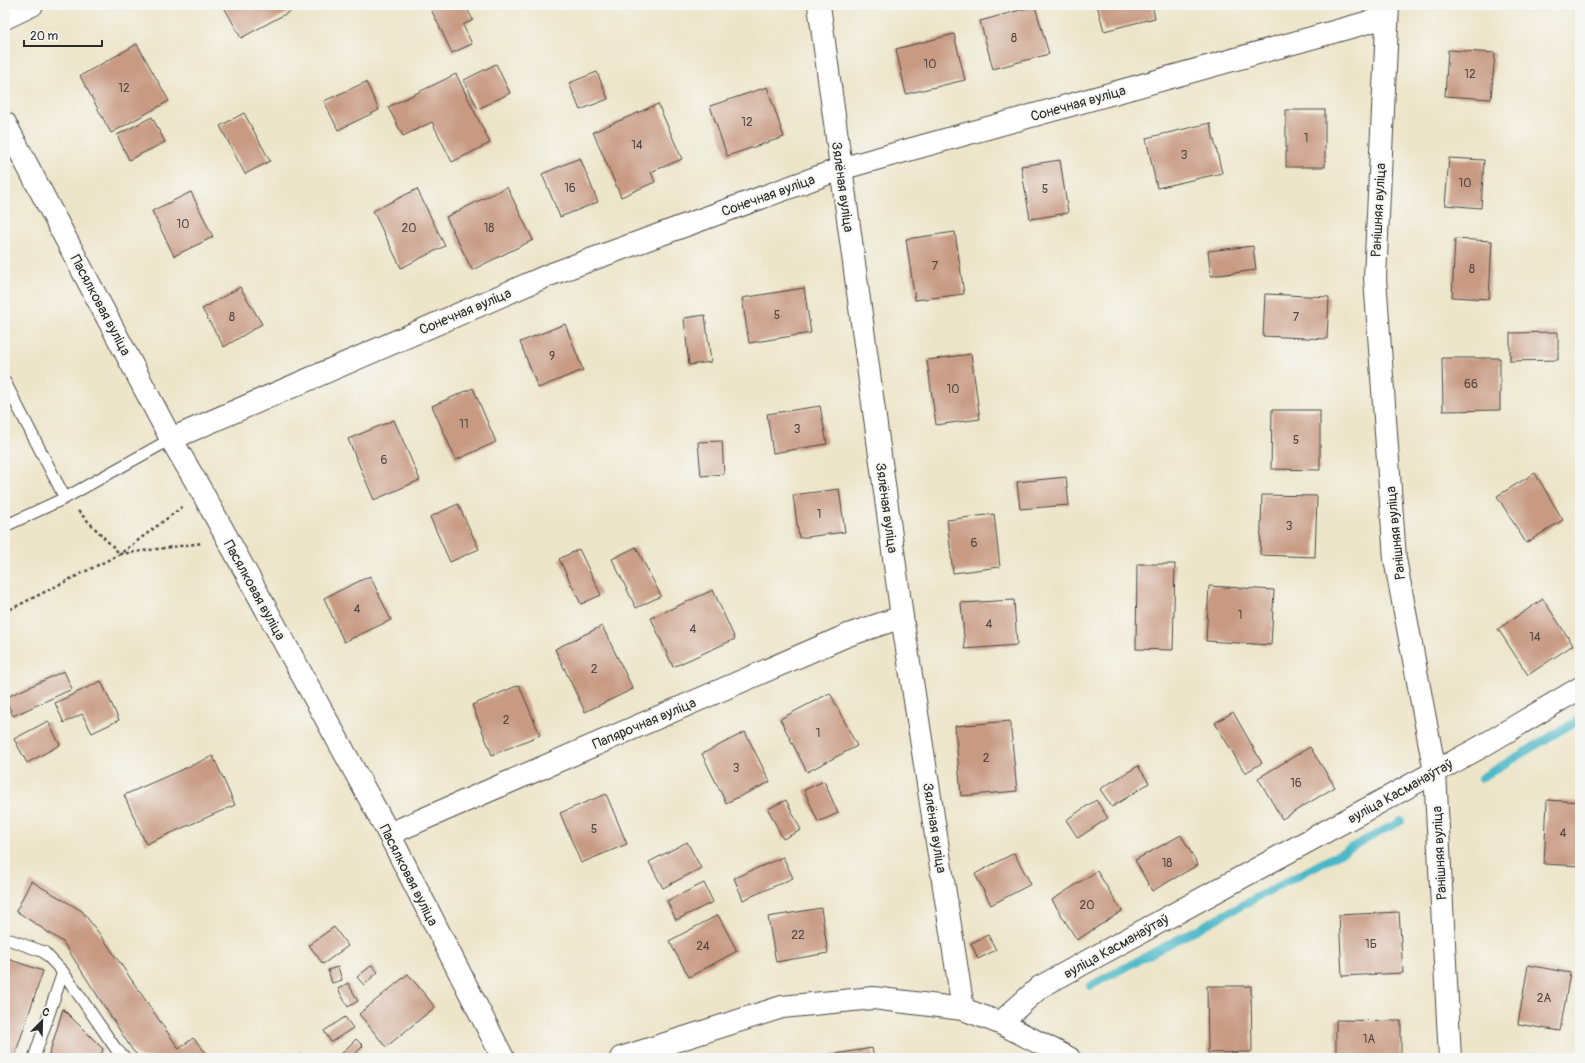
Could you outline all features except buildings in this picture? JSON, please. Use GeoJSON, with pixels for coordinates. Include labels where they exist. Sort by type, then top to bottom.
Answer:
{"type":"FeatureCollection","features":[{"type":"Feature","properties":{"kind":"street"},"geometry":{"type":"LineString","coordinates":[[5,18],[32,5]]}},
{"type":"Feature","properties":{"kind":"street","name":"Зялёная вуліца"},"geometry":{"type":"LineString","coordinates":[[819,5],[840,169],[902,617],[963,1009]]}},
{"type":"Feature","properties":{"kind":"street","name":"Сонечная вуліца"},"geometry":{"type":"LineString","coordinates":[[171,439],[549,275],[840,169],[1387,11]]}},
{"type":"Feature","properties":{"kind":"street","name":"Ранішняя вуліца"},"geometry":{"type":"LineString","coordinates":[[1387,11],[1375,278],[1396,559],[1435,772],[1450,1058]]}},
{"type":"Feature","properties":{"kind":"street","name":"Пасялковая вуліца"},"geometry":{"type":"LineString","coordinates":[[5,123],[171,439],[202,492],[389,834],[503,1058]]}},
{"type":"Feature","properties":{"kind":"street","name":"Папярочная вуліца"},"geometry":{"type":"LineString","coordinates":[[389,834],[848,635],[902,617]]}},
{"type":"Feature","properties":{"kind":"street","name":"вуліца Касманаўтаў"},"geometry":{"type":"LineString","coordinates":[[1000,1023],[1040,987],[1479,748],[1580,688]]}},
{"type":"Feature","properties":{"kind":"street"},"geometry":{"type":"LineString","coordinates":[[621,1058],[782,1007],[873,998],[963,1009],[1000,1023],[1069,1058]]}},
{"type":"Feature","properties":{"kind":"lane"},"geometry":{"type":"LineString","coordinates":[[5,382],[65,498]]}},
{"type":"Feature","properties":{"kind":"lane"},"geometry":{"type":"LineString","coordinates":[[5,526],[65,498],[171,439]]}},
{"type":"Feature","properties":{"kind":"lane"},"geometry":{"type":"LineString","coordinates":[[5,938],[44,952],[64,972],[115,1053],[125,1058]]}},
{"type":"Feature","properties":{"kind":"lane"},"geometry":{"type":"LineString","coordinates":[[34,1058],[64,972]]}},
{"type":"Feature","properties":{"kind":"path"},"geometry":{"type":"LineString","coordinates":[[5,612],[120,554],[202,492]]}},
{"type":"Feature","properties":{"kind":"path"},"geometry":{"type":"LineString","coordinates":[[65,498],[120,554]]}},
{"type":"Feature","properties":{"kind":"path"},"geometry":{"type":"LineString","coordinates":[[120,554],[227,539]]}},
{"type":"Feature","properties":{"kind":"waterway"},"geometry":{"type":"LineString","coordinates":[[1481,778],[1580,719]]}},
{"type":"Feature","properties":{"kind":"waterway"},"geometry":{"type":"LineString","coordinates":[[1090,986],[1401,821]]}}]}
